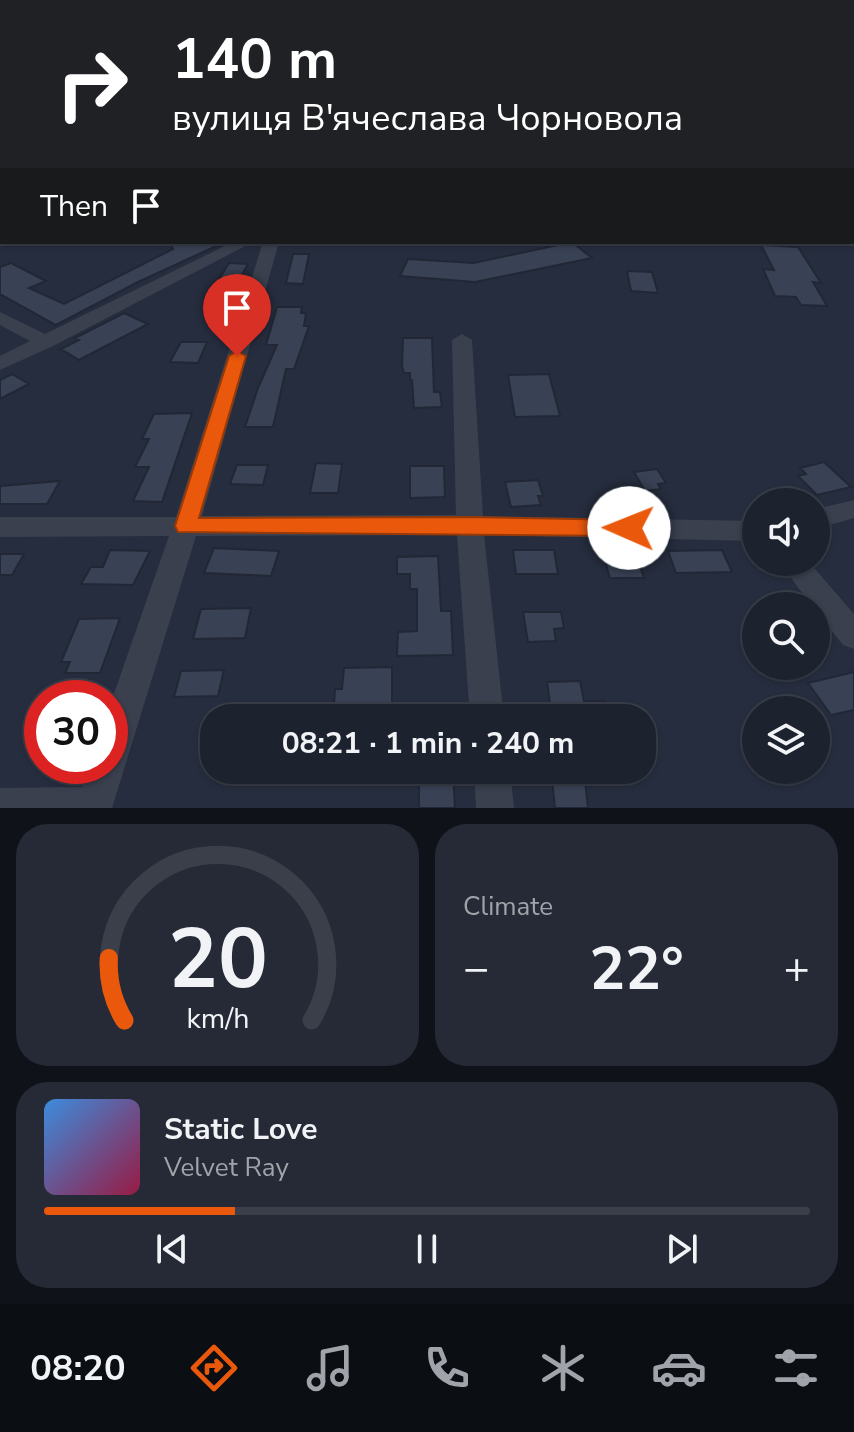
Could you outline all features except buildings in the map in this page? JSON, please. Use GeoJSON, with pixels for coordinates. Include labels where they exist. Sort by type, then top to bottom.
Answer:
{"type":"FeatureCollection","features":[{"type":"Feature","properties":{"kind":"street"},"geometry":{"type":"LineString","coordinates":[[0,364],[241,244]]}},
{"type":"Feature","properties":{"kind":"street"},"geometry":{"type":"LineString","coordinates":[[128,702],[186,526],[270,244]]}},
{"type":"Feature","properties":{"kind":"street"},"geometry":{"type":"LineString","coordinates":[[0,318],[46,342]]}},
{"type":"Feature","properties":{"kind":"street"},"geometry":{"type":"LineString","coordinates":[[462,340],[470,525],[486,704]]}},
{"type":"Feature","properties":{"kind":"street"},"geometry":{"type":"LineString","coordinates":[[830,515],[854,509]]}},
{"type":"Feature","properties":{"kind":"street"},"geometry":{"type":"LineString","coordinates":[[0,527],[470,525],[742,531]]}},
{"type":"Feature","properties":{"kind":"street"},"geometry":{"type":"LineString","coordinates":[[805,576],[854,636]]}},
{"type":"Feature","properties":{"kind":"street"},"geometry":{"type":"LineString","coordinates":[[0,807],[93,806],[101,784]]}},
{"type":"Feature","properties":{"kind":"street"},"geometry":{"type":"LineString","coordinates":[[493,784],[495,808]]}},
{"type":"Feature","properties":{"kind":"route"},"geometry":{"type":"LineString","coordinates":[[237,356],[186,526],[629,528]]}}]}
